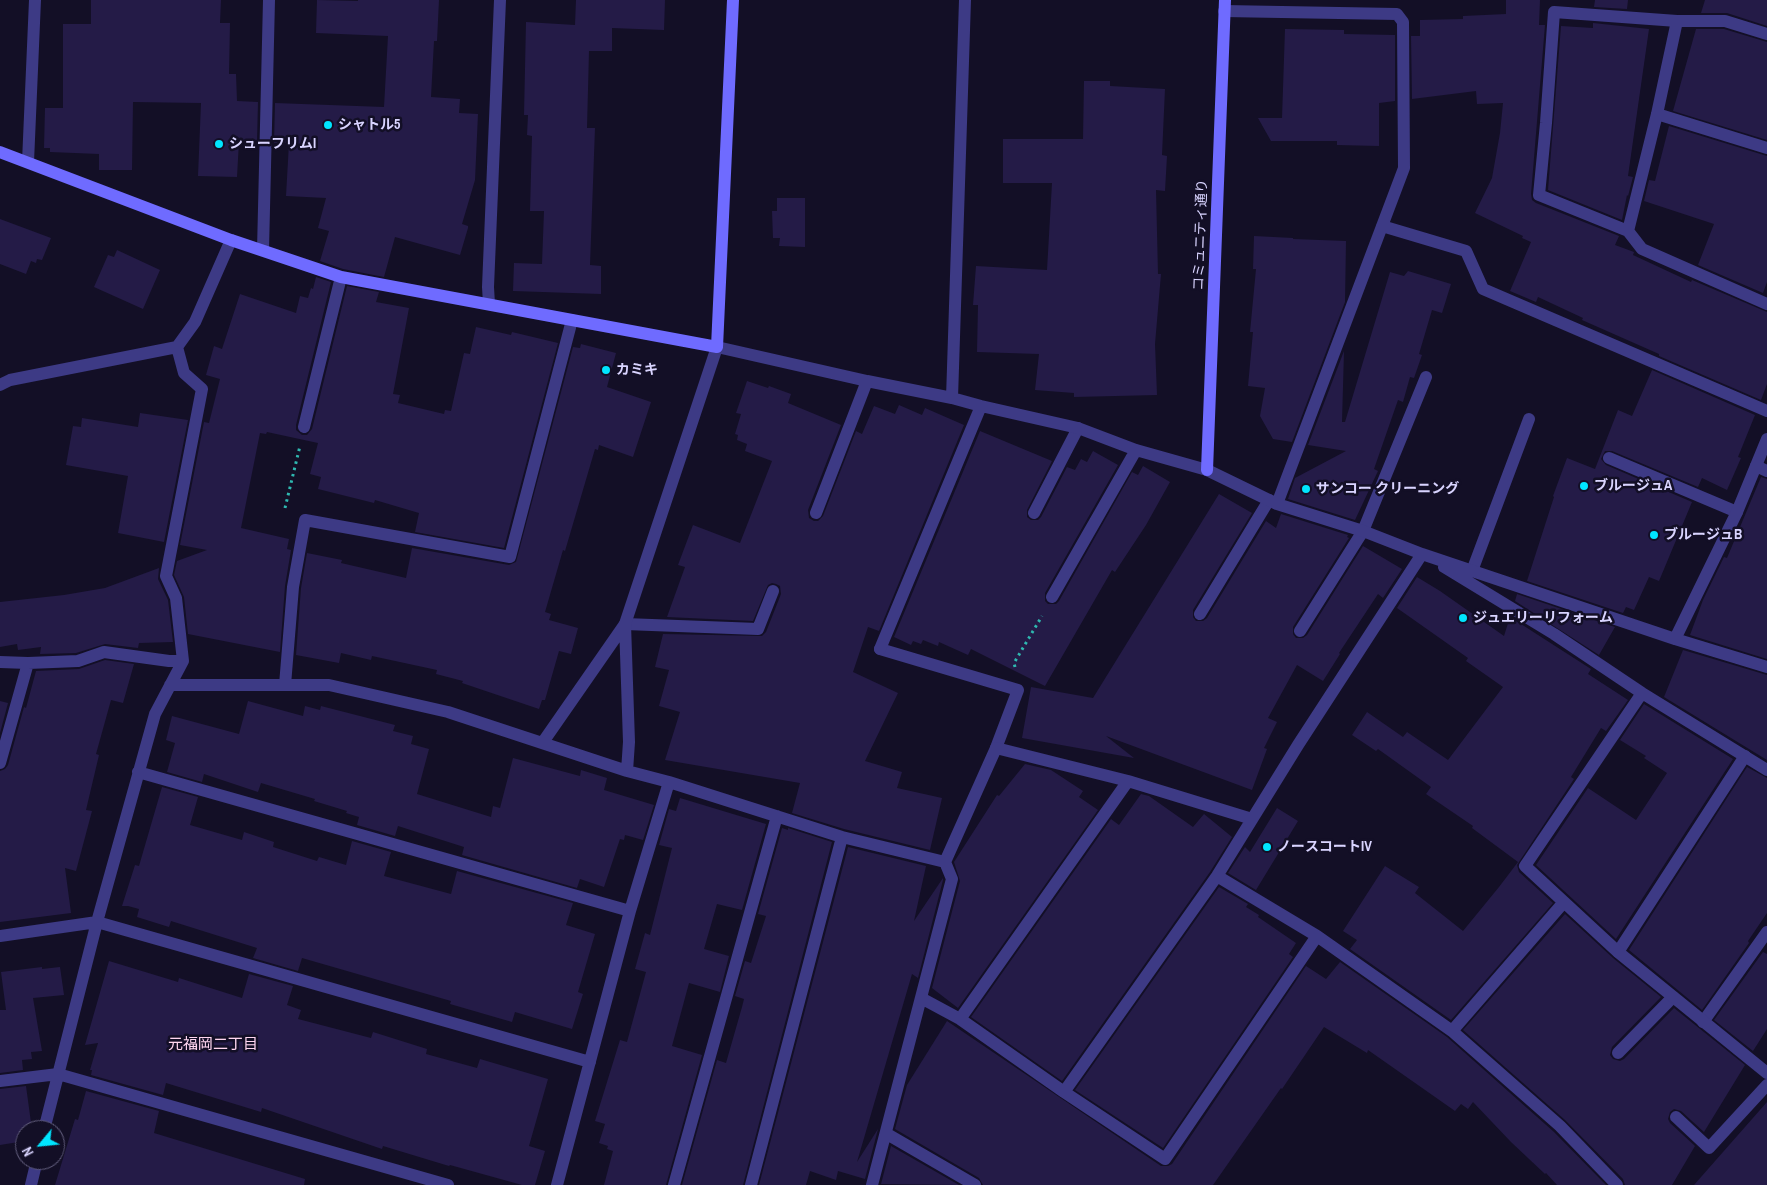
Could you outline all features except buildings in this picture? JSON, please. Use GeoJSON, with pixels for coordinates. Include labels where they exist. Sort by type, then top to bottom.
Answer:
{"type":"FeatureCollection","features":[{"type":"Feature","properties":{"kind":"street"},"geometry":{"type":"LineString","coordinates":[[28,162],[35,0]]}},
{"type":"Feature","properties":{"kind":"street"},"geometry":{"type":"LineString","coordinates":[[263,250],[269,0]]}},
{"type":"Feature","properties":{"kind":"street"},"geometry":{"type":"LineString","coordinates":[[488,304],[500,0]]}},
{"type":"Feature","properties":{"kind":"street"},"geometry":{"type":"LineString","coordinates":[[543,742],[625,624],[716,347],[733,0]]}},
{"type":"Feature","properties":{"kind":"street"},"geometry":{"type":"LineString","coordinates":[[952,398],[965,0]]}},
{"type":"Feature","properties":{"kind":"street"},"geometry":{"type":"LineString","coordinates":[[1200,614],[1273,502],[1404,168],[1403,22],[1397,14],[1224,5]]}},
{"type":"Feature","properties":{"kind":"street","name":"コミュニティ通り"},"geometry":{"type":"LineString","coordinates":[[1207,470],[1224,5]]}},
{"type":"Feature","properties":{"kind":"street"},"geometry":{"type":"LineString","coordinates":[[1767,34],[1725,21],[1676,21],[1554,12],[1546,123],[1538,195],[1628,231],[1642,249],[1767,304]]}},
{"type":"Feature","properties":{"kind":"street"},"geometry":{"type":"LineString","coordinates":[[1628,231],[1657,114],[1676,21]]}},
{"type":"Feature","properties":{"kind":"street"},"geometry":{"type":"LineString","coordinates":[[1657,114],[1767,148]]}},
{"type":"Feature","properties":{"kind":"street"},"geometry":{"type":"LineString","coordinates":[[0,152],[231,240],[341,277],[716,347],[952,398],[1078,428],[1136,450],[1207,470],[1273,502],[1364,531],[1422,554],[1675,640],[1767,667]]}},
{"type":"Feature","properties":{"kind":"street"},"geometry":{"type":"LineString","coordinates":[[1382,226],[1466,251],[1483,289],[1767,411]]}},
{"type":"Feature","properties":{"kind":"street"},"geometry":{"type":"LineString","coordinates":[[0,385],[10,380],[177,347],[195,322],[231,240]]}},
{"type":"Feature","properties":{"kind":"street"},"geometry":{"type":"LineString","coordinates":[[304,427],[341,277]]}},
{"type":"Feature","properties":{"kind":"street"},"geometry":{"type":"LineString","coordinates":[[285,685],[293,587],[305,520],[510,557],[572,320]]}},
{"type":"Feature","properties":{"kind":"street"},"geometry":{"type":"LineString","coordinates":[[46,1120],[97,922],[155,714],[183,661],[176,598],[166,576],[202,389],[184,373],[177,347]]}},
{"type":"Feature","properties":{"kind":"street"},"geometry":{"type":"LineString","coordinates":[[1300,632],[1364,531],[1426,377]]}},
{"type":"Feature","properties":{"kind":"street"},"geometry":{"type":"LineString","coordinates":[[816,513],[867,381]]}},
{"type":"Feature","properties":{"kind":"street"},"geometry":{"type":"LineString","coordinates":[[872,1185],[952,879],[945,862],[996,748],[1018,690],[880,648],[981,406]]}},
{"type":"Feature","properties":{"kind":"street"},"geometry":{"type":"LineString","coordinates":[[1472,571],[1529,419]]}},
{"type":"Feature","properties":{"kind":"street"},"geometry":{"type":"LineString","coordinates":[[1034,512],[1078,428]]}},
{"type":"Feature","properties":{"kind":"street"},"geometry":{"type":"LineString","coordinates":[[1675,640],[1737,512],[1762,468],[1767,440]]}},
{"type":"Feature","properties":{"kind":"street"},"geometry":{"type":"LineString","coordinates":[[1052,597],[1136,450]]}},
{"type":"Feature","properties":{"kind":"street"},"geometry":{"type":"LineString","coordinates":[[1609,458],[1737,512]]}},
{"type":"Feature","properties":{"kind":"street"},"geometry":{"type":"LineString","coordinates":[[1422,554],[1554,634],[1642,693],[1767,770]]}},
{"type":"Feature","properties":{"kind":"street"},"geometry":{"type":"LineString","coordinates":[[1064,1092],[1217,876],[1298,745],[1422,554]]}},
{"type":"Feature","properties":{"kind":"street"},"geometry":{"type":"LineString","coordinates":[[625,624],[758,629],[773,591]]}},
{"type":"Feature","properties":{"kind":"street"},"geometry":{"type":"LineString","coordinates":[[625,624],[629,742],[627,771]]}},
{"type":"Feature","properties":{"kind":"street"},"geometry":{"type":"LineString","coordinates":[[0,662],[78,661],[104,652],[169,661],[183,661]]}},
{"type":"Feature","properties":{"kind":"street"},"geometry":{"type":"LineString","coordinates":[[0,762],[28,663]]}},
{"type":"Feature","properties":{"kind":"street"},"geometry":{"type":"LineString","coordinates":[[170,685],[329,685],[448,712],[627,771],[670,782],[842,837],[945,862]]}},
{"type":"Feature","properties":{"kind":"street"},"geometry":{"type":"LineString","coordinates":[[1642,693],[1525,866],[1618,952],[1767,1073]]}},
{"type":"Feature","properties":{"kind":"street"},"geometry":{"type":"LineString","coordinates":[[996,748],[1128,781],[1252,819]]}},
{"type":"Feature","properties":{"kind":"street"},"geometry":{"type":"LineString","coordinates":[[1618,952],[1744,756]]}},
{"type":"Feature","properties":{"kind":"street"},"geometry":{"type":"LineString","coordinates":[[138,772],[630,911]]}},
{"type":"Feature","properties":{"kind":"street"},"geometry":{"type":"LineString","coordinates":[[960,1019],[1128,781]]}},
{"type":"Feature","properties":{"kind":"street"},"geometry":{"type":"LineString","coordinates":[[557,1185],[630,911],[670,782]]}},
{"type":"Feature","properties":{"kind":"street"},"geometry":{"type":"LineString","coordinates":[[674,1185],[777,816]]}},
{"type":"Feature","properties":{"kind":"street"},"geometry":{"type":"LineString","coordinates":[[751,1185],[842,837]]}},
{"type":"Feature","properties":{"kind":"street"},"geometry":{"type":"LineString","coordinates":[[1217,876],[1317,936],[1452,1031],[1560,1126],[1617,1185]]}},
{"type":"Feature","properties":{"kind":"street"},"geometry":{"type":"LineString","coordinates":[[1452,1031],[1564,902]]}},
{"type":"Feature","properties":{"kind":"street"},"geometry":{"type":"LineString","coordinates":[[0,936],[97,922],[590,1062]]}},
{"type":"Feature","properties":{"kind":"street"},"geometry":{"type":"LineString","coordinates":[[1703,1022],[1767,932]]}},
{"type":"Feature","properties":{"kind":"street"},"geometry":{"type":"LineString","coordinates":[[921,998],[960,1019],[1064,1092],[1165,1159],[1317,936]]}},
{"type":"Feature","properties":{"kind":"street"},"geometry":{"type":"LineString","coordinates":[[1618,1053],[1673,997]]}},
{"type":"Feature","properties":{"kind":"street"},"geometry":{"type":"LineString","coordinates":[[0,1081],[58,1074],[448,1185]]}},
{"type":"Feature","properties":{"kind":"street"},"geometry":{"type":"LineString","coordinates":[[1676,1117],[1709,1148],[1767,1085]]}},
{"type":"Feature","properties":{"kind":"street"},"geometry":{"type":"LineString","coordinates":[[886,1134],[975,1185]]}},
{"type":"Feature","properties":{"kind":"street"},"geometry":{"type":"LineString","coordinates":[[31,1185],[35,1170]]}},
{"type":"Feature","properties":{"kind":"path"},"geometry":{"type":"LineString","coordinates":[[304,427],[284,511],[305,520]]}},
{"type":"Feature","properties":{"kind":"path"},"geometry":{"type":"LineString","coordinates":[[1018,690],[1014,663],[1052,597]]}},
{"type":"Feature","properties":{"kind":"place","name":"シャトル5"},"geometry":{"type":"Point","coordinates":[328,125]}},
{"type":"Feature","properties":{"kind":"place","name":"シューフリムI"},"geometry":{"type":"Point","coordinates":[219,144]}},
{"type":"Feature","properties":{"kind":"place","name":"カミキ"},"geometry":{"type":"Point","coordinates":[606,370]}},
{"type":"Feature","properties":{"kind":"place","name":"ブルージュA"},"geometry":{"type":"Point","coordinates":[1584,486]}},
{"type":"Feature","properties":{"kind":"place","name":"サンコー クリーニング"},"geometry":{"type":"Point","coordinates":[1306,489]}},
{"type":"Feature","properties":{"kind":"place","name":"ブルージュB"},"geometry":{"type":"Point","coordinates":[1654,535]}},
{"type":"Feature","properties":{"kind":"place","name":"ジュエリーリフォーム"},"geometry":{"type":"Point","coordinates":[1463,618]}},
{"type":"Feature","properties":{"kind":"place","name":"ノースコートIV"},"geometry":{"type":"Point","coordinates":[1267,847]}},
{"type":"Feature","properties":{"kind":"district","name":"元福岡二丁目"},"geometry":{"type":"Point","coordinates":[213,1045]}}]}
